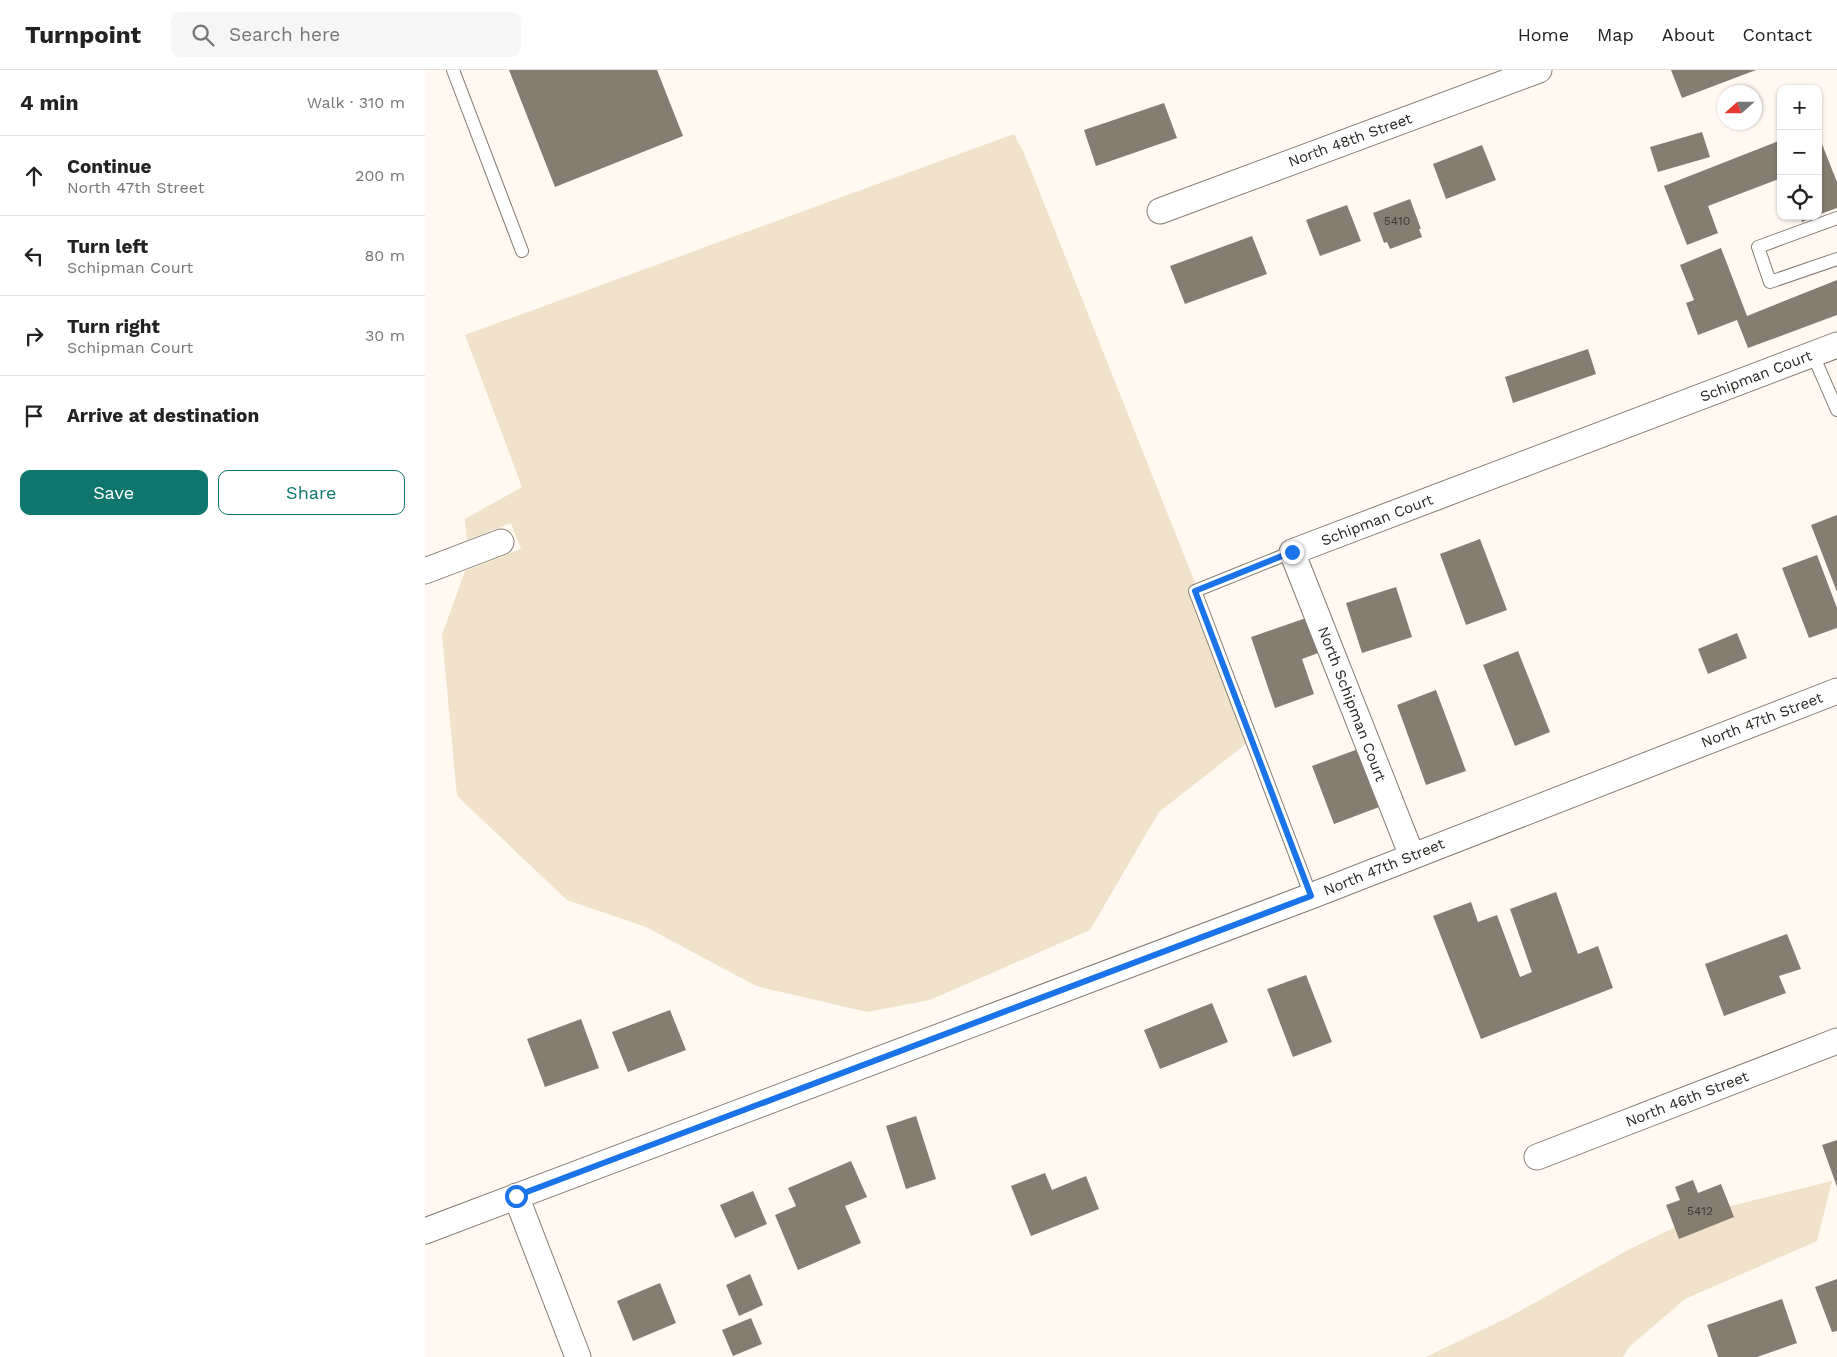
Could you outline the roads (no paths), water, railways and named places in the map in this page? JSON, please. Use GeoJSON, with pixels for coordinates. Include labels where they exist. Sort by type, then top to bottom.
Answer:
{"type":"FeatureCollection","features":[{"type":"Feature","properties":{"kind":"street","name":"North 48th Street"},"geometry":{"type":"LineString","coordinates":[[1160,211],[1539,70]]}},
{"type":"Feature","properties":{"kind":"street","name":"Schipman Court"},"geometry":{"type":"LineString","coordinates":[[1292,552],[1837,345]]}},
{"type":"Feature","properties":{"kind":"street"},"geometry":{"type":"LineString","coordinates":[[425,571],[501,542]]}},
{"type":"Feature","properties":{"kind":"street","name":"North Schipman Court"},"geometry":{"type":"LineString","coordinates":[[1292,552],[1412,856]]}},
{"type":"Feature","properties":{"kind":"street","name":"North 47th Street"},"geometry":{"type":"LineString","coordinates":[[425,1231],[1311,896],[1837,691]]}},
{"type":"Feature","properties":{"kind":"street","name":"North 46th Street"},"geometry":{"type":"LineString","coordinates":[[1537,1157],[1837,1041]]}},
{"type":"Feature","properties":{"kind":"street"},"geometry":{"type":"LineString","coordinates":[[516,1196],[578,1357]]}},
{"type":"Feature","properties":{"kind":"lane"},"geometry":{"type":"LineString","coordinates":[[453,70],[522,252]]}},
{"type":"Feature","properties":{"kind":"lane"},"geometry":{"type":"LineString","coordinates":[[1837,218],[1757,247],[1771,282],[1837,259]]}},
{"type":"Feature","properties":{"kind":"lane"},"geometry":{"type":"LineString","coordinates":[[1813,355],[1837,410]]}},
{"type":"Feature","properties":{"kind":"lane","name":"Schipman Court"},"geometry":{"type":"LineString","coordinates":[[1292,552],[1195,591],[1311,896]]}}]}
